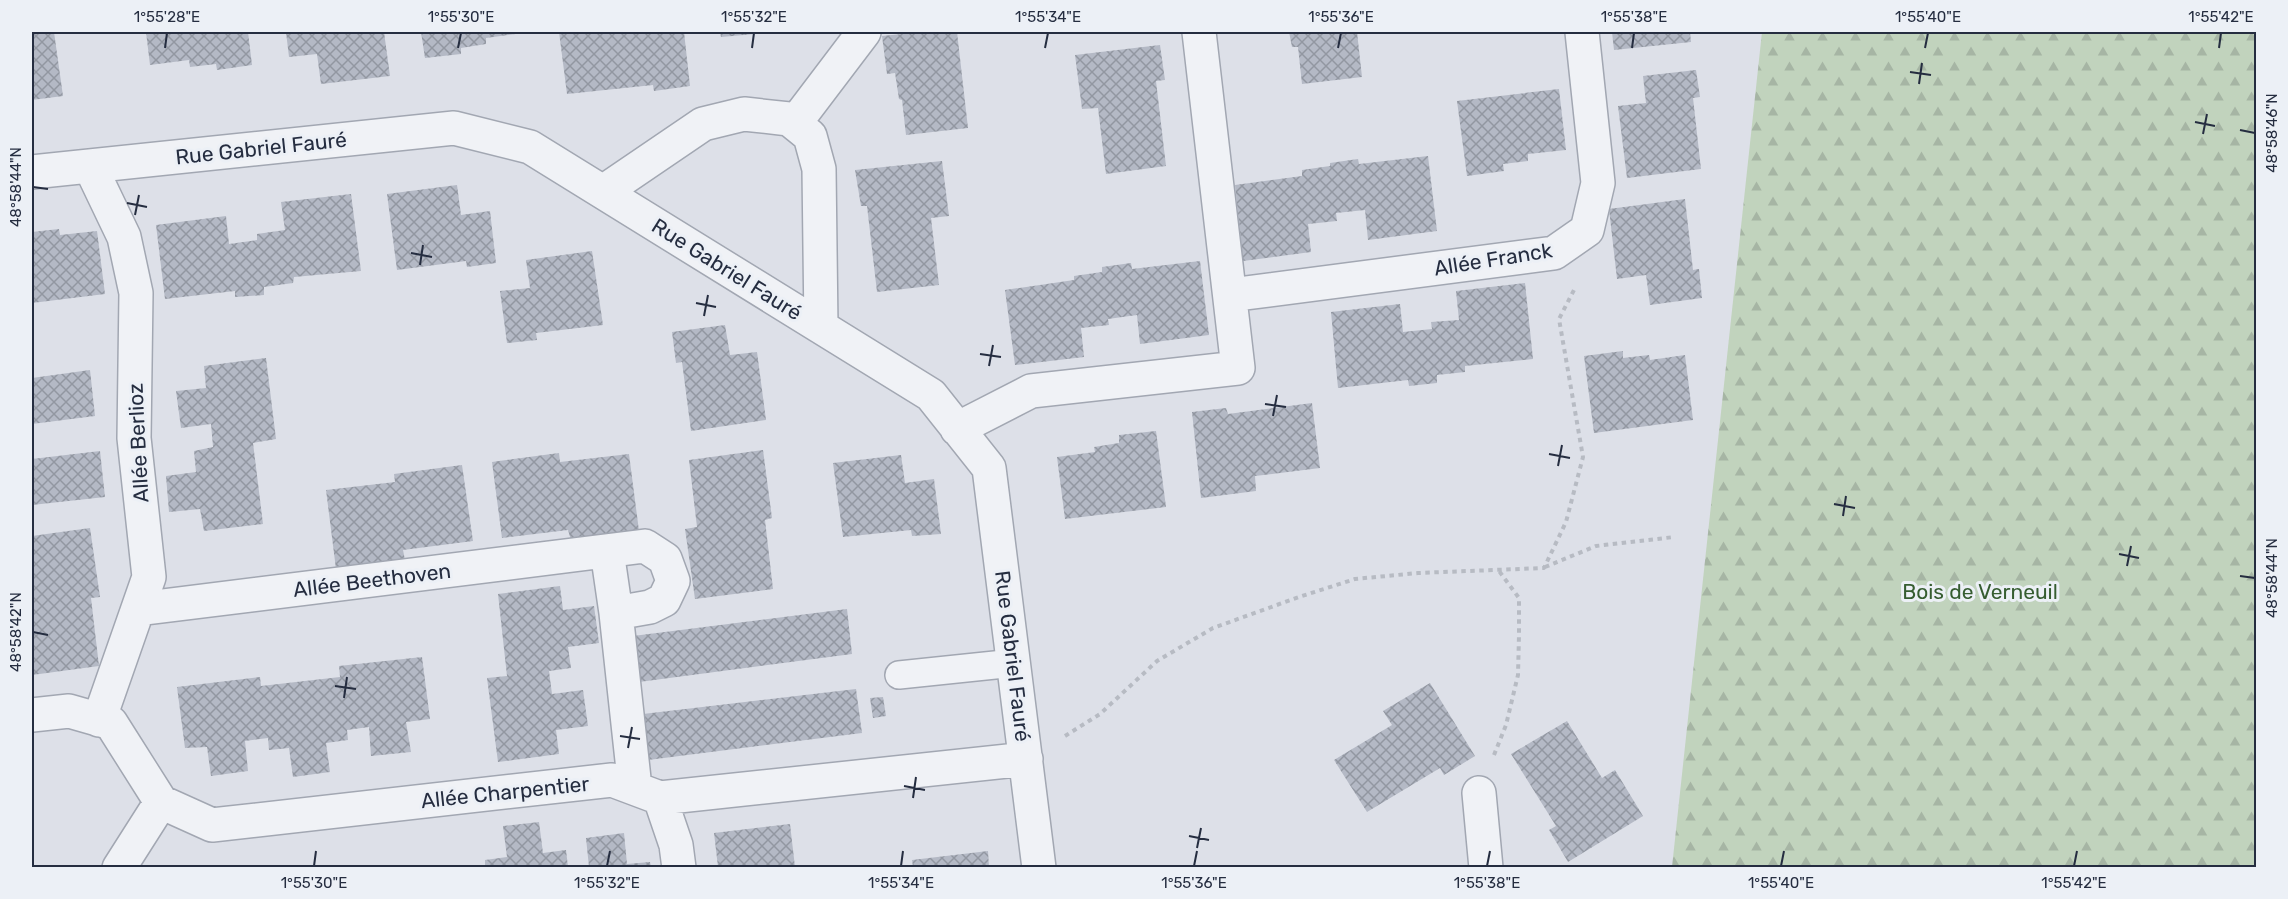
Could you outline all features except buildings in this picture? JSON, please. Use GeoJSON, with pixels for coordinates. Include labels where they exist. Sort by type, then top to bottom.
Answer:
{"type":"FeatureCollection","features":[{"type":"Feature","properties":{"kind":"street"},"geometry":{"type":"LineString","coordinates":[[795,123],[864,32]]}},
{"type":"Feature","properties":{"kind":"street"},"geometry":{"type":"LineString","coordinates":[[957,429],[1031,391],[1238,368],[1199,32]]}},
{"type":"Feature","properties":{"kind":"street"},"geometry":{"type":"LineString","coordinates":[[1582,32],[1598,183],[1587,230]]}},
{"type":"Feature","properties":{"kind":"street"},"geometry":{"type":"LineString","coordinates":[[603,192],[704,124],[744,114],[789,119],[810,136],[819,170],[821,327]]}},
{"type":"Feature","properties":{"kind":"street","name":"Rue Gabriel Fauré"},"geometry":{"type":"LineString","coordinates":[[32,172],[454,128],[530,147],[931,395],[989,468],[1040,867]]}},
{"type":"Feature","properties":{"kind":"street","name":"Allée Berlioz"},"geometry":{"type":"LineString","coordinates":[[90,166],[124,237],[136,293],[134,438],[149,577],[99,720]]}},
{"type":"Feature","properties":{"kind":"street","name":"Allée Franck"},"geometry":{"type":"LineString","coordinates":[[1230,295],[1554,253],[1587,230]]}},
{"type":"Feature","properties":{"kind":"street","name":"Allée Beethoven"},"geometry":{"type":"LineString","coordinates":[[138,609],[645,546],[665,559],[673,581],[664,600],[650,607],[616,613]]}},
{"type":"Feature","properties":{"kind":"street"},"geometry":{"type":"LineString","coordinates":[[607,551],[647,793],[676,845],[679,867]]}},
{"type":"Feature","properties":{"kind":"street"},"geometry":{"type":"LineString","coordinates":[[32,715],[69,711],[111,723],[161,802],[119,867]]}},
{"type":"Feature","properties":{"kind":"street","name":"Allée Charpentier"},"geometry":{"type":"LineString","coordinates":[[161,802],[212,825],[612,780],[647,793],[1026,759]]}},
{"type":"Feature","properties":{"kind":"street"},"geometry":{"type":"LineString","coordinates":[[1479,793],[1486,867]]}},
{"type":"Feature","properties":{"kind":"lane"},"geometry":{"type":"LineString","coordinates":[[899,675],[1014,663]]}},
{"type":"Feature","properties":{"kind":"path"},"geometry":{"type":"LineString","coordinates":[[1544,568],[1566,522],[1583,457],[1560,319],[1579,280],[1587,230]]}},
{"type":"Feature","properties":{"kind":"path"},"geometry":{"type":"LineString","coordinates":[[1026,759],[1100,714],[1156,661],[1213,628],[1355,579],[1418,573],[1544,568],[1596,546],[1674,537]]}},
{"type":"Feature","properties":{"kind":"path"},"geometry":{"type":"LineString","coordinates":[[1479,793],[1506,725],[1518,675],[1519,598],[1498,571]]}},
{"type":"Feature","properties":{"kind":"green space","name":"Bois de Verneuil"},"geometry":{"type":"Polygon","coordinates":[[[1762,32],[2256,32],[2256,867],[1672,867],[1762,32]]]}}]}
